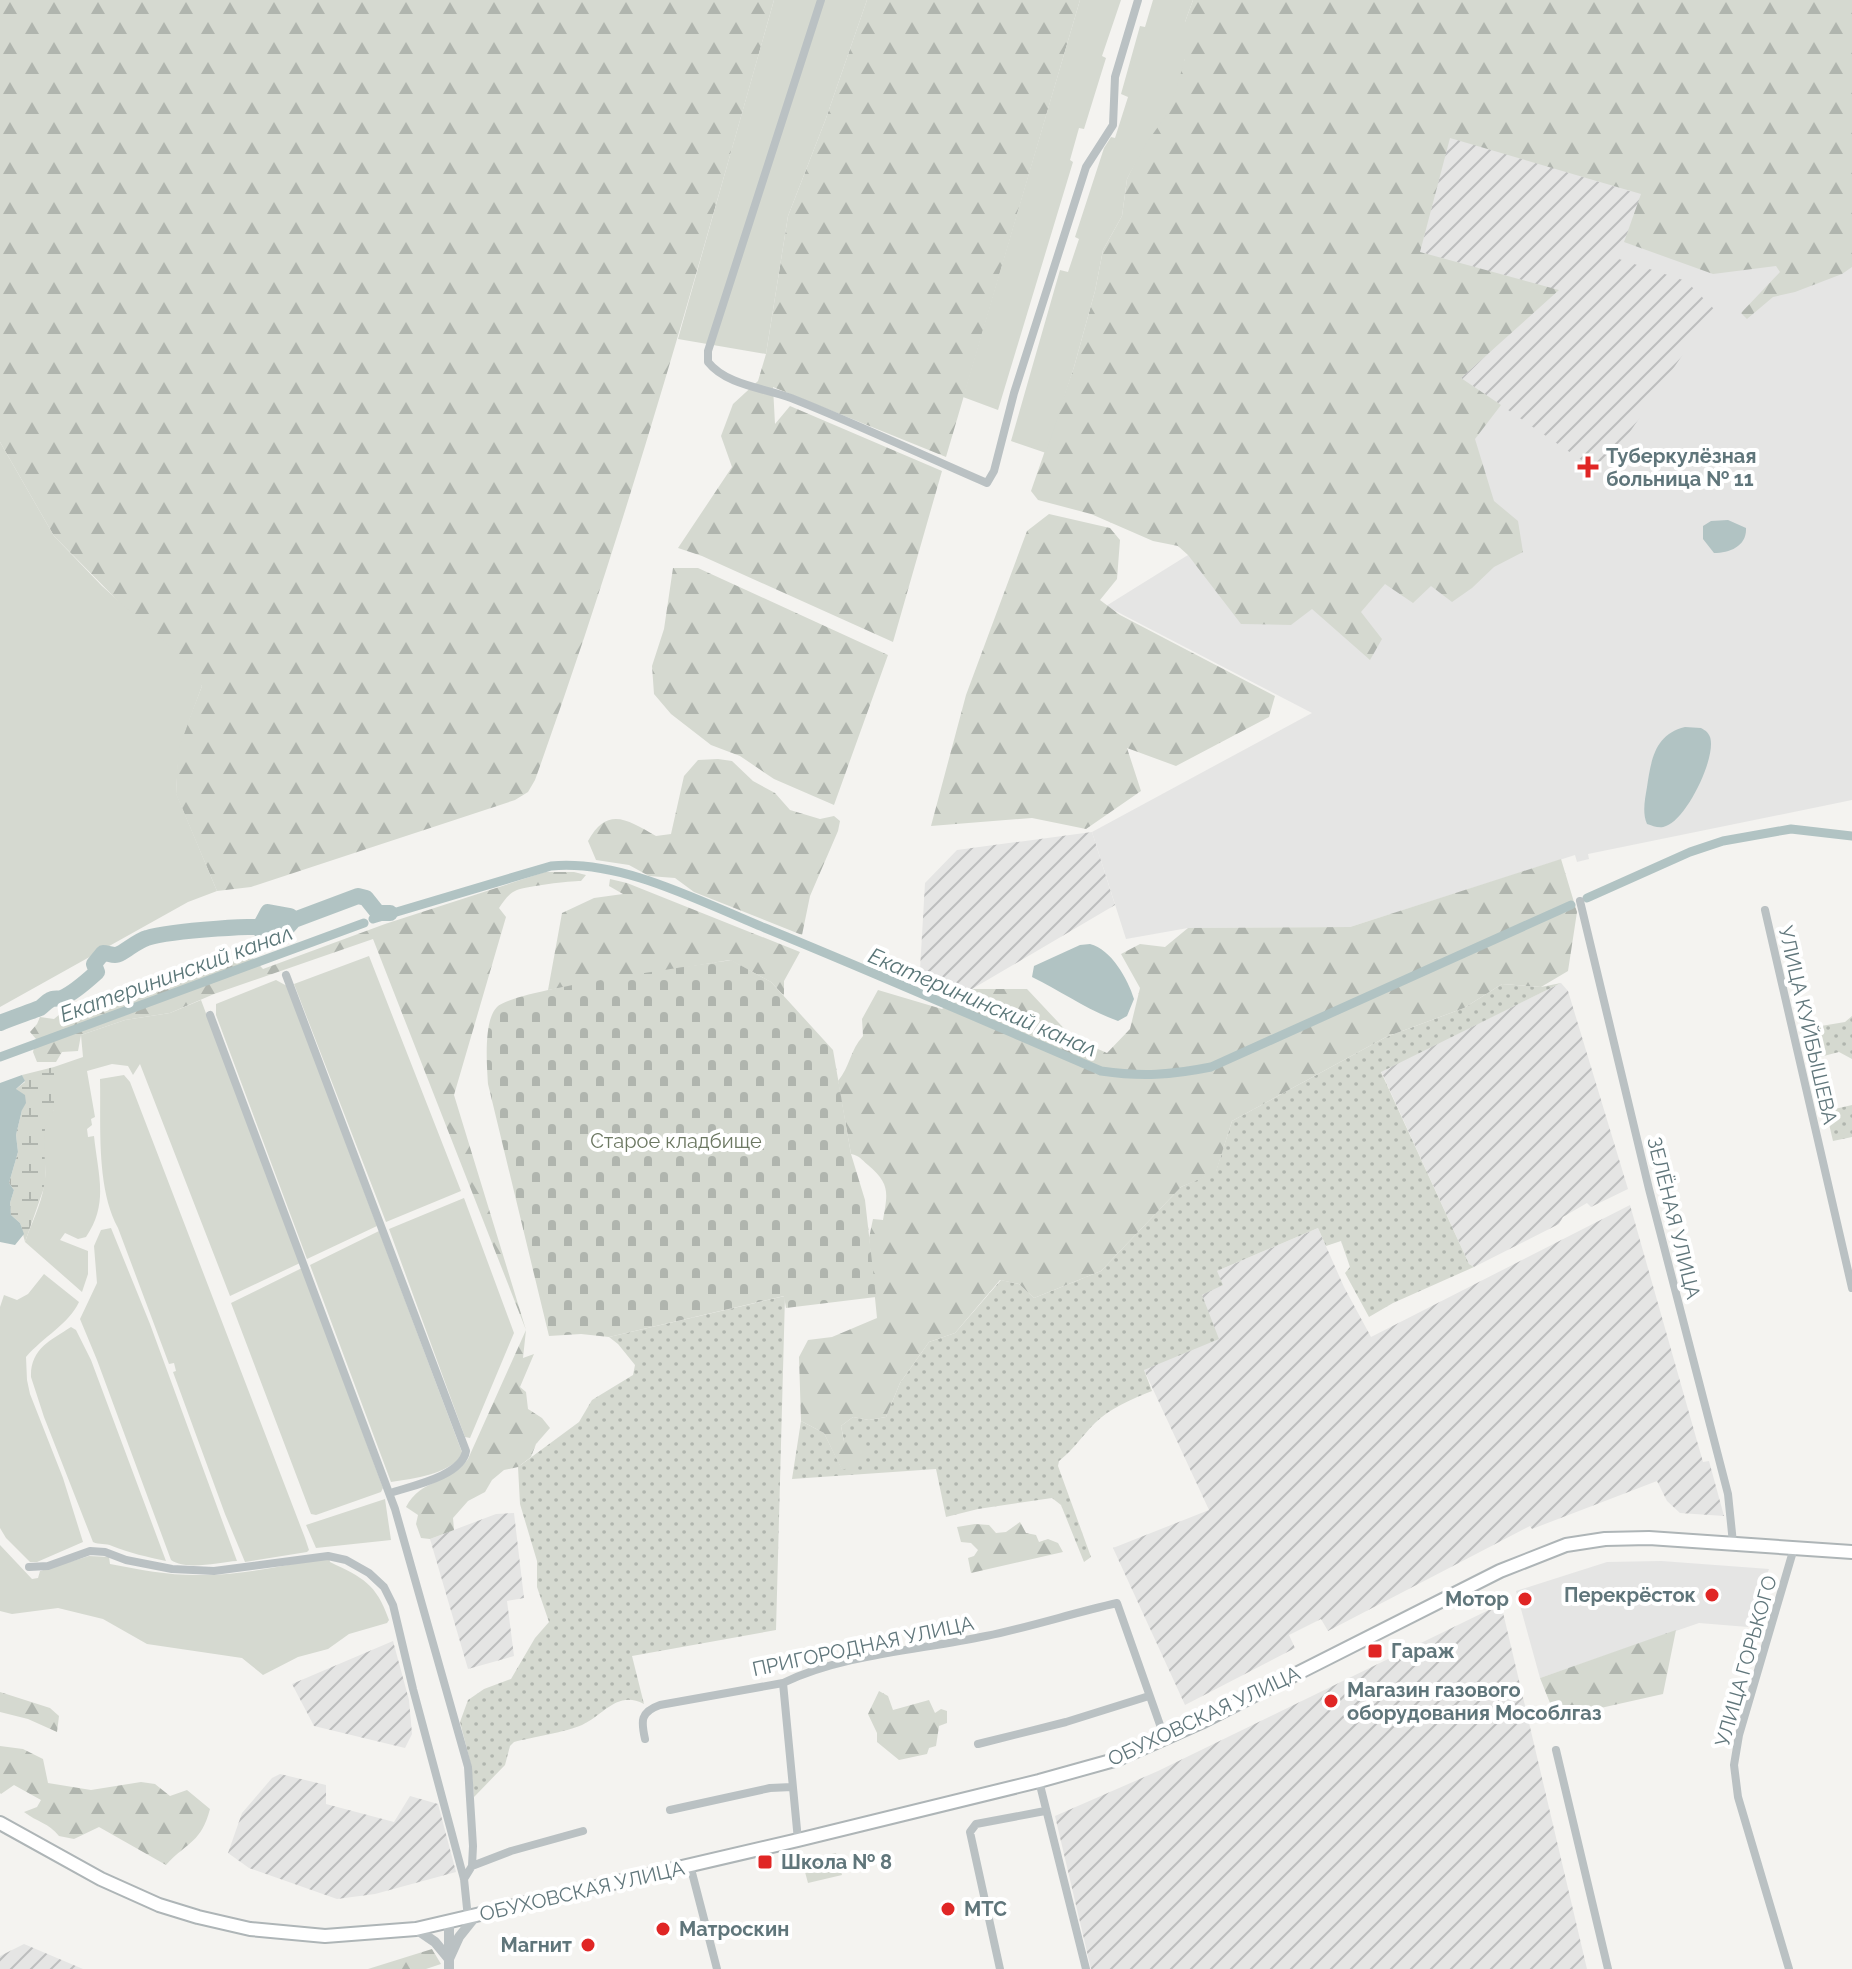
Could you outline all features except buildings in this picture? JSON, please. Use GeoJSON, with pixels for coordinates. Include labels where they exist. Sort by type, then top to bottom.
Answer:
{"type":"FeatureCollection","features":[{"type":"Feature","properties":{"kind":"main road","name":"ОБУХОВСКАЯ УЛИЦА"},"geometry":{"type":"LineString","coordinates":[[0,1823],[75,1866],[159,1905],[250,1929],[336,1936],[416,1929],[798,1840],[1118,1759],[1165,1739],[1500,1571],[1552,1549],[1588,1541],[1631,1538],[1852,1552]]}},
{"type":"Feature","properties":{"kind":"street"},"geometry":{"type":"LineString","coordinates":[[821,0],[708,351],[708,362],[714,371],[725,376],[790,398],[987,483],[994,471],[1014,393],[1086,167],[1113,125],[1115,77],[1138,0]]}},
{"type":"Feature","properties":{"kind":"street","name":"ЗЕЛЁНАЯ УЛИЦА"},"geometry":{"type":"LineString","coordinates":[[1580,901],[1649,1189],[1728,1494],[1733,1543]]}},
{"type":"Feature","properties":{"kind":"street","name":"УЛИЦА КУЙБЫШЕВА"},"geometry":{"type":"LineString","coordinates":[[1765,910],[1852,1288]]}},
{"type":"Feature","properties":{"kind":"street"},"geometry":{"type":"LineString","coordinates":[[286,975],[466,1451],[459,1466],[447,1473],[390,1493]]}},
{"type":"Feature","properties":{"kind":"street"},"geometry":{"type":"LineString","coordinates":[[210,1015],[390,1493],[468,1767],[472,1804],[472,1866],[464,1879]]}},
{"type":"Feature","properties":{"kind":"street","name":"УЛИЦА ГОРЬКОГО"},"geometry":{"type":"LineString","coordinates":[[1789,1969],[1738,1797],[1734,1751],[1794,1548]]}},
{"type":"Feature","properties":{"kind":"street"},"geometry":{"type":"LineString","coordinates":[[29,1567],[48,1566],[90,1551],[172,1569],[214,1571],[328,1556],[346,1560],[369,1573],[384,1587],[393,1605],[464,1879],[471,1917],[449,1964]]}},
{"type":"Feature","properties":{"kind":"street","name":"ПРИГОРОДНАЯ УЛИЦА"},"geometry":{"type":"LineString","coordinates":[[645,1739],[642,1716],[650,1708],[783,1683],[799,1675],[827,1668],[988,1636],[1117,1603],[1149,1696]]}},
{"type":"Feature","properties":{"kind":"street"},"geometry":{"type":"LineString","coordinates":[[783,1683],[798,1840]]}},
{"type":"Feature","properties":{"kind":"street"},"geometry":{"type":"LineString","coordinates":[[978,1744],[1066,1722],[1149,1696],[1165,1739]]}},
{"type":"Feature","properties":{"kind":"street"},"geometry":{"type":"LineString","coordinates":[[1556,1750],[1608,1969]]}},
{"type":"Feature","properties":{"kind":"street"},"geometry":{"type":"LineString","coordinates":[[1039,1781],[1086,1969]]}},
{"type":"Feature","properties":{"kind":"street"},"geometry":{"type":"LineString","coordinates":[[670,1810],[770,1788],[792,1787]]}},
{"type":"Feature","properties":{"kind":"street"},"geometry":{"type":"LineString","coordinates":[[1000,1969],[970,1832],[976,1824],[1045,1811]]}},
{"type":"Feature","properties":{"kind":"street"},"geometry":{"type":"LineString","coordinates":[[472,1866],[511,1851],[583,1831]]}},
{"type":"Feature","properties":{"kind":"street"},"geometry":{"type":"LineString","coordinates":[[690,1865],[717,1969]]}},
{"type":"Feature","properties":{"kind":"street"},"geometry":{"type":"LineString","coordinates":[[449,1922],[449,1964]]}},
{"type":"Feature","properties":{"kind":"street"},"geometry":{"type":"LineString","coordinates":[[416,1929],[435,1942],[449,1964]]}},
{"type":"Feature","properties":{"kind":"shaded area","name":"Туберкулёзная больница № 11"},"geometry":{"type":"Polygon","coordinates":[[[1450,137],[1852,242],[1852,800],[1588,854],[1589,859],[1577,862],[1575,855],[1350,927],[1188,928],[1126,939],[1092,832],[1312,713],[1106,606],[1188,555],[1450,137]]]}},
{"type":"Feature","properties":{"kind":"shaded area"},"geometry":{"type":"Polygon","coordinates":[[[1450,137],[1642,195],[1619,259],[1686,281],[1714,309],[1608,464],[1596,470],[1461,378],[1558,290],[1420,252],[1450,137]]]}},
{"type":"Feature","properties":{"kind":"shaded area"},"geometry":{"type":"Polygon","coordinates":[[[1728,520],[1746,528],[1744,540],[1731,550],[1714,553],[1703,539],[1703,526],[1711,521],[1728,520]]]}},
{"type":"Feature","properties":{"kind":"shaded area"},"geometry":{"type":"Polygon","coordinates":[[[1685,727],[1701,728],[1710,737],[1709,758],[1704,772],[1691,800],[1674,821],[1661,827],[1647,824],[1644,806],[1656,750],[1667,736],[1685,727]]]}},
{"type":"Feature","properties":{"kind":"shaded area"},"geometry":{"type":"Polygon","coordinates":[[[1092,832],[1115,905],[972,989],[937,991],[920,970],[925,883],[957,850],[1092,832]]]}},
{"type":"Feature","properties":{"kind":"shaded area"},"geometry":{"type":"Polygon","coordinates":[[[1090,944],[1112,958],[1134,999],[1127,1016],[1118,1021],[1032,977],[1034,966],[1080,945],[1090,944]]]}},
{"type":"Feature","properties":{"kind":"shaded area"},"geometry":{"type":"Polygon","coordinates":[[[1561,983],[1568,991],[1628,1189],[1591,1207],[1587,1203],[1563,1217],[1559,1224],[1474,1267],[1469,1264],[1381,1071],[1561,983]]]}},
{"type":"Feature","properties":{"kind":"shaded area"},"geometry":{"type":"Polygon","coordinates":[[[22,1075],[25,1081],[16,1089],[25,1095],[26,1103],[16,1135],[18,1152],[9,1183],[14,1190],[10,1203],[11,1215],[20,1223],[24,1234],[15,1245],[0,1242],[0,1083],[22,1075]]]}},
{"type":"Feature","properties":{"kind":"shaded area"},"geometry":{"type":"Polygon","coordinates":[[[1630,1205],[1703,1462],[1709,1461],[1724,1516],[1680,1513],[1667,1501],[1657,1481],[1532,1529],[1530,1526],[1328,1631],[1321,1619],[1289,1635],[1295,1648],[1185,1705],[1113,1548],[1209,1510],[1144,1370],[1217,1271],[1318,1228],[1344,1287],[1371,1337],[1630,1205]]]}},
{"type":"Feature","properties":{"kind":"shaded area"},"geometry":{"type":"Polygon","coordinates":[[[514,1513],[524,1598],[507,1601],[514,1656],[468,1669],[430,1539],[496,1514],[514,1513]]]}},
{"type":"Feature","properties":{"kind":"shaded area"},"geometry":{"type":"Polygon","coordinates":[[[1661,1561],[1769,1569],[1748,1627],[1699,1623],[1540,1678],[1516,1591],[1607,1562],[1661,1561]]]}},
{"type":"Feature","properties":{"kind":"shaded area"},"geometry":{"type":"Polygon","coordinates":[[[1501,1604],[1587,1969],[1091,1969],[1055,1816],[1158,1771],[1501,1604]]]}},
{"type":"Feature","properties":{"kind":"shaded area"},"geometry":{"type":"Polygon","coordinates":[[[393,1641],[409,1700],[412,1734],[405,1748],[314,1726],[292,1684],[393,1641]]]}},
{"type":"Feature","properties":{"kind":"shaded area"},"geometry":{"type":"Polygon","coordinates":[[[280,1774],[326,1785],[326,1804],[394,1822],[410,1796],[438,1804],[456,1872],[375,1894],[337,1899],[249,1868],[228,1853],[242,1813],[272,1778],[280,1774]]]}},
{"type":"Feature","properties":{"kind":"shaded area"},"geometry":{"type":"Polygon","coordinates":[[[24,1944],[83,1969],[0,1969],[0,1956],[24,1944]]]}},
{"type":"Feature","properties":{"kind":"green space"},"geometry":{"type":"Polygon","coordinates":[[[0,0],[774,0],[632,490],[569,684],[528,792],[515,800],[251,887],[217,891],[176,794],[178,748],[202,686],[54,536],[0,442],[0,0]]]}},
{"type":"Feature","properties":{"kind":"green space"},"geometry":{"type":"Polygon","coordinates":[[[774,0],[867,0],[788,216],[766,354],[678,339],[774,0]]]}},
{"type":"Feature","properties":{"kind":"green space"},"geometry":{"type":"Polygon","coordinates":[[[867,0],[1080,0],[946,457],[773,387],[775,424],[790,406],[942,471],[893,642],[678,548],[732,467],[721,436],[733,404],[758,381],[766,354],[788,216],[867,0]]]}},
{"type":"Feature","properties":{"kind":"green space"},"geometry":{"type":"Polygon","coordinates":[[[1080,0],[1121,0],[1102,56],[1106,58],[1084,129],[1079,128],[1070,160],[1073,162],[998,410],[963,397],[1080,0]]]}},
{"type":"Feature","properties":{"kind":"green space"},"geometry":{"type":"Polygon","coordinates":[[[1153,0],[1193,0],[1185,22],[1185,59],[1170,110],[1145,145],[1127,179],[1122,216],[1103,250],[1074,367],[1046,453],[1011,441],[1060,270],[1068,272],[1079,239],[1075,237],[1104,148],[1111,137],[1115,138],[1128,97],[1121,94],[1140,26],[1145,27],[1153,0]]]}},
{"type":"Feature","properties":{"kind":"green space"},"geometry":{"type":"Polygon","coordinates":[[[1193,0],[1852,0],[1852,267],[1795,292],[1773,297],[1747,319],[1741,313],[1780,272],[1776,266],[1713,274],[1624,242],[1641,194],[1450,138],[1420,252],[1559,290],[1461,378],[1501,405],[1475,439],[1494,501],[1518,521],[1523,552],[1494,567],[1452,602],[1431,586],[1413,603],[1385,584],[1361,612],[1382,639],[1370,660],[1312,609],[1291,625],[1241,624],[1178,546],[1153,541],[1091,514],[1038,500],[1031,491],[1074,367],[1103,250],[1122,216],[1127,179],[1185,59],[1185,22],[1193,0]]]}},
{"type":"Feature","properties":{"kind":"green space"},"geometry":{"type":"Polygon","coordinates":[[[0,442],[54,536],[102,586],[186,661],[202,686],[179,748],[176,793],[217,891],[188,902],[0,1007],[0,442]]]}},
{"type":"Feature","properties":{"kind":"green space"},"geometry":{"type":"Polygon","coordinates":[[[1049,514],[1110,528],[1120,540],[1117,579],[1100,600],[1120,615],[1275,696],[1269,717],[1176,766],[1127,748],[1141,791],[1086,829],[1032,818],[931,826],[966,695],[1027,531],[1049,514]]]}},
{"type":"Feature","properties":{"kind":"green space"},"geometry":{"type":"Polygon","coordinates":[[[673,568],[698,568],[888,655],[834,805],[774,779],[740,756],[711,745],[671,714],[654,694],[652,666],[664,629],[673,568]]]}},
{"type":"Feature","properties":{"kind":"green space"},"geometry":{"type":"Polygon","coordinates":[[[698,760],[732,761],[753,781],[775,793],[790,810],[820,819],[834,816],[840,821],[810,896],[802,935],[694,892],[675,878],[649,876],[629,865],[596,860],[588,841],[595,830],[610,820],[627,821],[656,836],[671,834],[684,776],[698,760]]]}},
{"type":"Feature","properties":{"kind":"green space"},"geometry":{"type":"Polygon","coordinates":[[[1561,859],[1577,912],[1568,971],[1541,987],[1502,984],[1464,1008],[1386,1037],[1232,1121],[1216,1172],[1181,1187],[1101,1271],[1034,1298],[1019,1284],[1000,1280],[955,1333],[929,1342],[900,1383],[886,1417],[869,1420],[853,1417],[841,1426],[844,1441],[861,1439],[868,1451],[858,1465],[842,1470],[824,1433],[801,1421],[799,1357],[808,1340],[832,1337],[877,1318],[869,1238],[873,1219],[883,1220],[886,1189],[875,1172],[851,1154],[838,1081],[863,1036],[862,1019],[878,990],[942,1009],[972,989],[1027,989],[1073,1038],[1107,1053],[1130,1029],[1140,988],[1121,954],[1140,944],[1165,947],[1188,928],[1350,927],[1561,859]]]}},
{"type":"Feature","properties":{"kind":"green space"},"geometry":{"type":"Polygon","coordinates":[[[545,872],[586,875],[581,881],[517,890],[499,908],[506,917],[454,1095],[526,1330],[373,939],[214,994],[170,1013],[125,1020],[81,1035],[78,1051],[62,1052],[56,1062],[37,1062],[33,1052],[36,1039],[30,1032],[40,1017],[54,1019],[60,1014],[75,1013],[89,1003],[101,1005],[152,978],[252,957],[263,969],[385,924],[545,872]]]}},
{"type":"Feature","properties":{"kind":"green space"},"geometry":{"type":"Polygon","coordinates":[[[610,879],[800,952],[784,981],[784,996],[771,982],[730,960],[548,990],[562,913],[594,898],[623,894],[609,886],[610,879]]]}},
{"type":"Feature","properties":{"kind":"green space"},"geometry":{"type":"Polygon","coordinates":[[[369,956],[461,1191],[386,1222],[294,984],[369,956]]]}},
{"type":"Feature","properties":{"kind":"green space","name":"Старое кладбище"},"geometry":{"type":"Polygon","coordinates":[[[731,960],[771,982],[833,1050],[851,1154],[865,1200],[876,1297],[786,1308],[784,1296],[609,1337],[581,1334],[549,1336],[488,1084],[487,1044],[493,1014],[497,1007],[510,1000],[536,993],[731,960]]]}},
{"type":"Feature","properties":{"kind":"green space"},"geometry":{"type":"Polygon","coordinates":[[[276,980],[287,986],[377,1226],[307,1259],[216,1015],[216,1004],[276,980]]]}},
{"type":"Feature","properties":{"kind":"green space"},"geometry":{"type":"Polygon","coordinates":[[[1561,983],[1381,1072],[1469,1264],[1474,1267],[1369,1317],[1345,1273],[1350,1267],[1341,1241],[1326,1246],[1318,1228],[1217,1271],[1223,1285],[1202,1295],[1219,1339],[1144,1370],[1152,1391],[1122,1404],[1101,1418],[1059,1461],[1058,1466],[1091,1557],[1084,1562],[1061,1505],[1052,1498],[946,1517],[936,1469],[792,1479],[801,1421],[824,1433],[842,1469],[844,1441],[841,1426],[853,1417],[869,1420],[886,1417],[900,1383],[929,1342],[955,1333],[1001,1280],[1019,1284],[1034,1298],[1101,1271],[1181,1187],[1216,1171],[1232,1121],[1386,1037],[1464,1008],[1502,984],[1541,987],[1561,983]]]}},
{"type":"Feature","properties":{"kind":"green space"},"geometry":{"type":"Polygon","coordinates":[[[201,1000],[300,1263],[230,1296],[140,1064],[133,1075],[128,1066],[112,1064],[87,1071],[95,1117],[87,1129],[88,1137],[94,1136],[100,1188],[98,1212],[86,1237],[78,1239],[65,1233],[60,1240],[88,1251],[88,1274],[82,1292],[25,1242],[44,1186],[44,1137],[54,1110],[54,1067],[83,1057],[81,1035],[125,1020],[170,1013],[201,1000]]]}},
{"type":"Feature","properties":{"kind":"green space"},"geometry":{"type":"Polygon","coordinates":[[[1852,1016],[1852,1059],[1839,1052],[1816,1058],[1798,1020],[1809,1028],[1845,1022],[1852,1016]]]}},
{"type":"Feature","properties":{"kind":"green space"},"geometry":{"type":"Polygon","coordinates":[[[54,1067],[54,1110],[45,1137],[45,1185],[25,1242],[20,1223],[11,1215],[10,1203],[14,1190],[9,1183],[18,1152],[16,1135],[22,1110],[16,1089],[25,1082],[22,1075],[54,1067]]]}},
{"type":"Feature","properties":{"kind":"green space"},"geometry":{"type":"Polygon","coordinates":[[[124,1075],[130,1082],[305,1538],[307,1552],[245,1562],[225,1514],[173,1372],[176,1371],[174,1363],[169,1364],[106,1194],[101,1156],[100,1079],[124,1075]]]}},
{"type":"Feature","properties":{"kind":"green space"},"geometry":{"type":"Polygon","coordinates":[[[1852,1105],[1852,1137],[1833,1141],[1826,1111],[1852,1105]]]}},
{"type":"Feature","properties":{"kind":"green space"},"geometry":{"type":"Polygon","coordinates":[[[464,1198],[514,1333],[470,1438],[465,1437],[389,1229],[464,1198]]]}},
{"type":"Feature","properties":{"kind":"green space"},"geometry":{"type":"Polygon","coordinates":[[[111,1228],[150,1324],[237,1561],[186,1565],[171,1560],[80,1319],[97,1283],[94,1246],[101,1230],[111,1228]]]}},
{"type":"Feature","properties":{"kind":"green space"},"geometry":{"type":"Polygon","coordinates":[[[379,1231],[463,1455],[439,1471],[391,1482],[310,1265],[379,1231]]]}},
{"type":"Feature","properties":{"kind":"green space"},"geometry":{"type":"Polygon","coordinates":[[[302,1268],[383,1488],[381,1492],[316,1515],[311,1514],[231,1303],[302,1268]]]}},
{"type":"Feature","properties":{"kind":"green space"},"geometry":{"type":"Polygon","coordinates":[[[44,1274],[79,1302],[69,1317],[26,1357],[27,1380],[83,1542],[37,1562],[30,1562],[0,1528],[0,1307],[4,1295],[17,1300],[28,1294],[44,1274]]]}},
{"type":"Feature","properties":{"kind":"green space"},"geometry":{"type":"Polygon","coordinates":[[[785,1296],[776,1630],[632,1656],[644,1704],[634,1700],[618,1702],[582,1725],[514,1742],[505,1765],[474,1797],[471,1765],[460,1722],[468,1700],[484,1689],[511,1679],[535,1638],[549,1622],[537,1587],[537,1561],[520,1504],[518,1467],[579,1422],[592,1400],[633,1375],[635,1365],[609,1337],[785,1296]]]}},
{"type":"Feature","properties":{"kind":"green space"},"geometry":{"type":"Polygon","coordinates":[[[71,1327],[76,1330],[91,1360],[166,1561],[93,1542],[31,1377],[38,1352],[71,1327]]]}},
{"type":"Feature","properties":{"kind":"green space"},"geometry":{"type":"Polygon","coordinates":[[[526,1330],[523,1358],[534,1354],[520,1387],[526,1392],[528,1409],[550,1428],[536,1444],[531,1457],[518,1467],[504,1470],[492,1480],[485,1492],[468,1501],[453,1518],[454,1530],[430,1539],[421,1538],[416,1524],[418,1515],[406,1507],[420,1491],[453,1473],[468,1459],[526,1330]]]}},
{"type":"Feature","properties":{"kind":"green space"},"geometry":{"type":"Polygon","coordinates":[[[385,1499],[391,1540],[316,1548],[306,1525],[385,1499]]]}},
{"type":"Feature","properties":{"kind":"green space"},"geometry":{"type":"Polygon","coordinates":[[[1020,1522],[1026,1533],[1036,1535],[1039,1542],[1048,1539],[1058,1543],[1063,1552],[971,1573],[968,1558],[978,1550],[971,1543],[961,1542],[957,1527],[989,1525],[996,1533],[1006,1532],[1020,1522]]]}},
{"type":"Feature","properties":{"kind":"green space"},"geometry":{"type":"Polygon","coordinates":[[[0,1545],[32,1579],[38,1578],[40,1571],[89,1556],[109,1557],[110,1564],[192,1575],[220,1575],[329,1558],[330,1562],[367,1583],[379,1598],[389,1620],[349,1634],[328,1649],[298,1657],[263,1675],[242,1658],[147,1644],[103,1619],[58,1608],[12,1614],[0,1611],[0,1545]]]}},
{"type":"Feature","properties":{"kind":"green space"},"geometry":{"type":"Polygon","coordinates":[[[1676,1630],[1663,1694],[1556,1718],[1540,1678],[1676,1630]]]}},
{"type":"Feature","properties":{"kind":"green space"},"geometry":{"type":"Polygon","coordinates":[[[879,1691],[888,1696],[893,1710],[929,1700],[935,1713],[941,1709],[947,1711],[947,1723],[939,1726],[936,1746],[929,1748],[927,1754],[899,1760],[877,1742],[877,1733],[868,1714],[879,1691]]]}},
{"type":"Feature","properties":{"kind":"green space"},"geometry":{"type":"Polygon","coordinates":[[[0,1692],[50,1708],[59,1716],[57,1732],[28,1719],[0,1712],[0,1692]]]}},
{"type":"Feature","properties":{"kind":"green space"},"geometry":{"type":"Polygon","coordinates":[[[0,1746],[23,1749],[43,1759],[48,1783],[91,1790],[141,1782],[155,1784],[170,1796],[187,1790],[210,1809],[198,1835],[166,1865],[99,1827],[74,1839],[59,1836],[24,1812],[37,1807],[41,1800],[14,1785],[0,1793],[0,1746]]]}},
{"type":"Feature","properties":{"kind":"green space"},"geometry":{"type":"Polygon","coordinates":[[[836,1853],[842,1875],[808,1883],[802,1861],[836,1853]]]}},
{"type":"Feature","properties":{"kind":"green space"},"geometry":{"type":"Polygon","coordinates":[[[432,1949],[441,1964],[426,1969],[368,1969],[432,1949]]]}},
{"type":"Feature","properties":{"kind":"waterway","name":"Екатерининский канал"},"geometry":{"type":"LineString","coordinates":[[1587,898],[1690,852],[1723,841],[1791,829],[1852,836]]}},
{"type":"Feature","properties":{"kind":"waterway","name":"Екатерининский канал"},"geometry":{"type":"LineString","coordinates":[[373,919],[551,866],[605,869],[688,895],[1101,1071],[1143,1074],[1211,1067],[1571,905]]}},
{"type":"Feature","properties":{"kind":"waterway"},"geometry":{"type":"LineString","coordinates":[[0,1023],[40,1008],[51,999],[67,996],[97,972],[94,964],[103,953],[118,954],[147,938],[217,929],[286,929],[294,920],[358,896],[366,898],[378,913],[390,913]]}},
{"type":"Feature","properties":{"kind":"waterway"},"geometry":{"type":"LineString","coordinates":[[259,929],[268,912],[290,916],[294,920]]}},
{"type":"Feature","properties":{"kind":"waterway","name":"Екатерининский канал"},"geometry":{"type":"LineString","coordinates":[[0,1057],[364,923]]}},
{"type":"Feature","properties":{"kind":"place","name":"Туберкулёзная больница № 11"},"geometry":{"type":"Point","coordinates":[1588,467]}},
{"type":"Feature","properties":{"kind":"place","name":"Перекрёсток"},"geometry":{"type":"Point","coordinates":[1712,1595]}},
{"type":"Feature","properties":{"kind":"place","name":"Мотор"},"geometry":{"type":"Point","coordinates":[1525,1599]}},
{"type":"Feature","properties":{"kind":"place","name":"Гараж"},"geometry":{"type":"Point","coordinates":[1375,1651]}},
{"type":"Feature","properties":{"kind":"place","name":"Магазин газового оборудования Мособлгаз"},"geometry":{"type":"Point","coordinates":[1331,1701]}},
{"type":"Feature","properties":{"kind":"place","name":"Школа № 8"},"geometry":{"type":"Point","coordinates":[765,1862]}},
{"type":"Feature","properties":{"kind":"place","name":"МТС"},"geometry":{"type":"Point","coordinates":[948,1909]}},
{"type":"Feature","properties":{"kind":"place","name":"Матроскин"},"geometry":{"type":"Point","coordinates":[663,1929]}},
{"type":"Feature","properties":{"kind":"place","name":"Магнит"},"geometry":{"type":"Point","coordinates":[588,1945]}}]}
